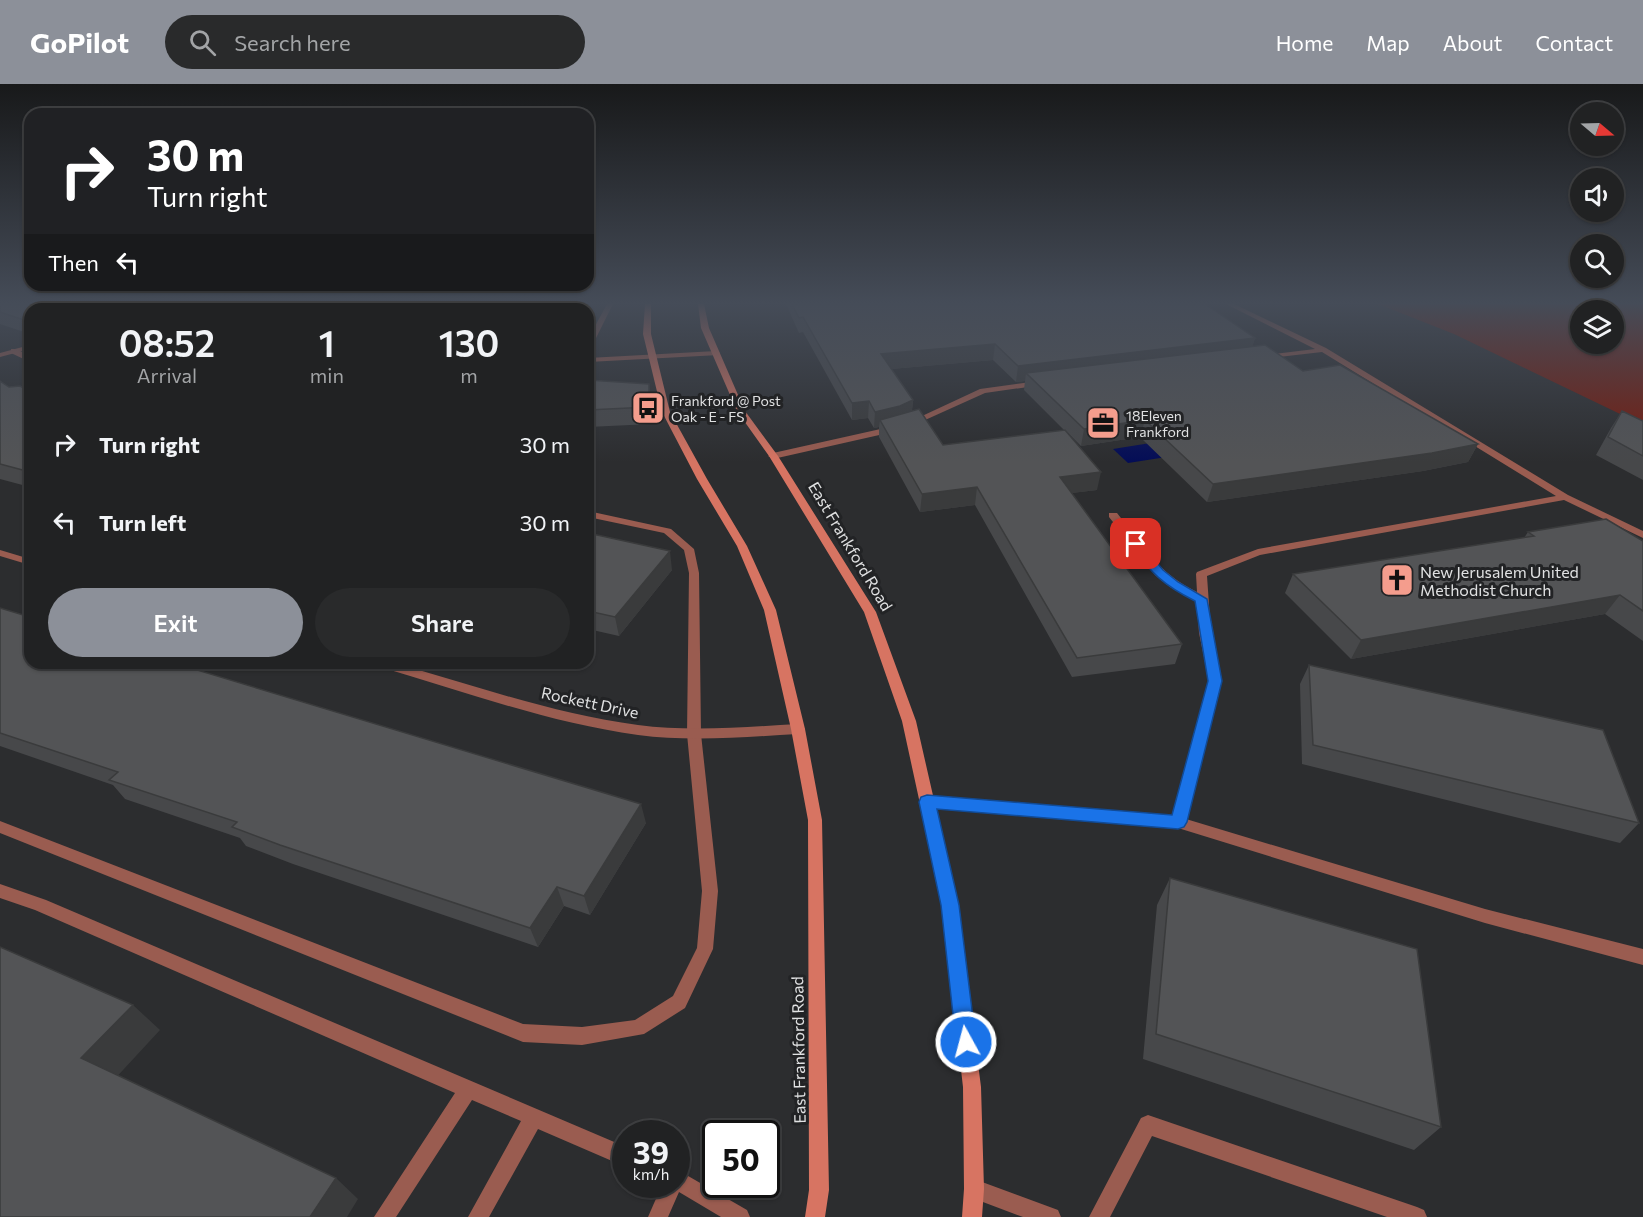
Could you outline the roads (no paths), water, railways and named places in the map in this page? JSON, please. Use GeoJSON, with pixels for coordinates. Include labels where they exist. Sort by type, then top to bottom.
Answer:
{"type":"FeatureCollection","features":[{"type":"Feature","properties":{"kind":"main road","name":"East Frankford Road"},"geometry":{"type":"LineString","coordinates":[[653,357],[666,412],[742,546],[770,609],[798,729],[815,820],[819,1190],[815,1217]]}},
{"type":"Feature","properties":{"kind":"main road","name":"East Frankford Road"},"geometry":{"type":"LineString","coordinates":[[718,357],[741,411],[773,456],[870,612],[909,721],[950,905],[972,1087],[974,1189],[972,1217]]}},
{"type":"Feature","properties":{"kind":"street"},"geometry":{"type":"LineString","coordinates":[[594,360],[653,357]]}},
{"type":"Feature","properties":{"kind":"street"},"geometry":{"type":"LineString","coordinates":[[1252,358],[1262,357]]}},
{"type":"Feature","properties":{"kind":"street"},"geometry":{"type":"LineString","coordinates":[[1334,357],[1565,497],[1643,536]]}},
{"type":"Feature","properties":{"kind":"street"},"geometry":{"type":"LineString","coordinates":[[773,456],[903,427],[983,390],[1052,381]]}},
{"type":"Feature","properties":{"kind":"street"},"geometry":{"type":"LineString","coordinates":[[1178,822],[1215,681],[1201,599],[1201,574],[1258,552],[1565,497]]}},
{"type":"Feature","properties":{"kind":"street"},"geometry":{"type":"LineString","coordinates":[[0,827],[523,1033],[582,1036],[638,1028],[679,1002],[705,949],[710,891],[694,734],[694,573],[689,549],[667,531],[594,515]]}},
{"type":"Feature","properties":{"kind":"street"},"geometry":{"type":"LineString","coordinates":[[1113,515],[1159,573],[1173,585],[1201,599]]}},
{"type":"Feature","properties":{"kind":"street"},"geometry":{"type":"LineString","coordinates":[[0,554],[24,560]]}},
{"type":"Feature","properties":{"kind":"street","name":"Rockett Drive"},"geometry":{"type":"LineString","coordinates":[[402,669],[566,716],[638,730],[694,734],[798,729]]}},
{"type":"Feature","properties":{"kind":"street"},"geometry":{"type":"LineString","coordinates":[[927,802],[1178,822],[1485,916],[1643,957]]}},
{"type":"Feature","properties":{"kind":"street"},"geometry":{"type":"LineString","coordinates":[[0,891],[51,910],[612,1151]]}},
{"type":"Feature","properties":{"kind":"street"},"geometry":{"type":"LineString","coordinates":[[384,1217],[468,1090]]}},
{"type":"Feature","properties":{"kind":"street"},"geometry":{"type":"LineString","coordinates":[[478,1217],[534,1118]]}},
{"type":"Feature","properties":{"kind":"street"},"geometry":{"type":"LineString","coordinates":[[1099,1217],[1148,1125],[1417,1217]]}},
{"type":"Feature","properties":{"kind":"street"},"geometry":{"type":"LineString","coordinates":[[690,1187],[740,1217]]}},
{"type":"Feature","properties":{"kind":"street"},"geometry":{"type":"LineString","coordinates":[[974,1189],[1051,1217]]}},
{"type":"Feature","properties":{"kind":"street"},"geometry":{"type":"LineString","coordinates":[[658,1217],[666,1198]]}},
{"type":"Feature","properties":{"kind":"place","name":"Frankford @ Post Oak - E - FS"},"geometry":{"type":"Point","coordinates":[648,408]}},
{"type":"Feature","properties":{"kind":"place","name":"18Eleven Frankford"},"geometry":{"type":"Point","coordinates":[1103,423]}},
{"type":"Feature","properties":{"kind":"place","name":"New Jerusalem United Methodist Church"},"geometry":{"type":"Point","coordinates":[1397,580]}}]}
